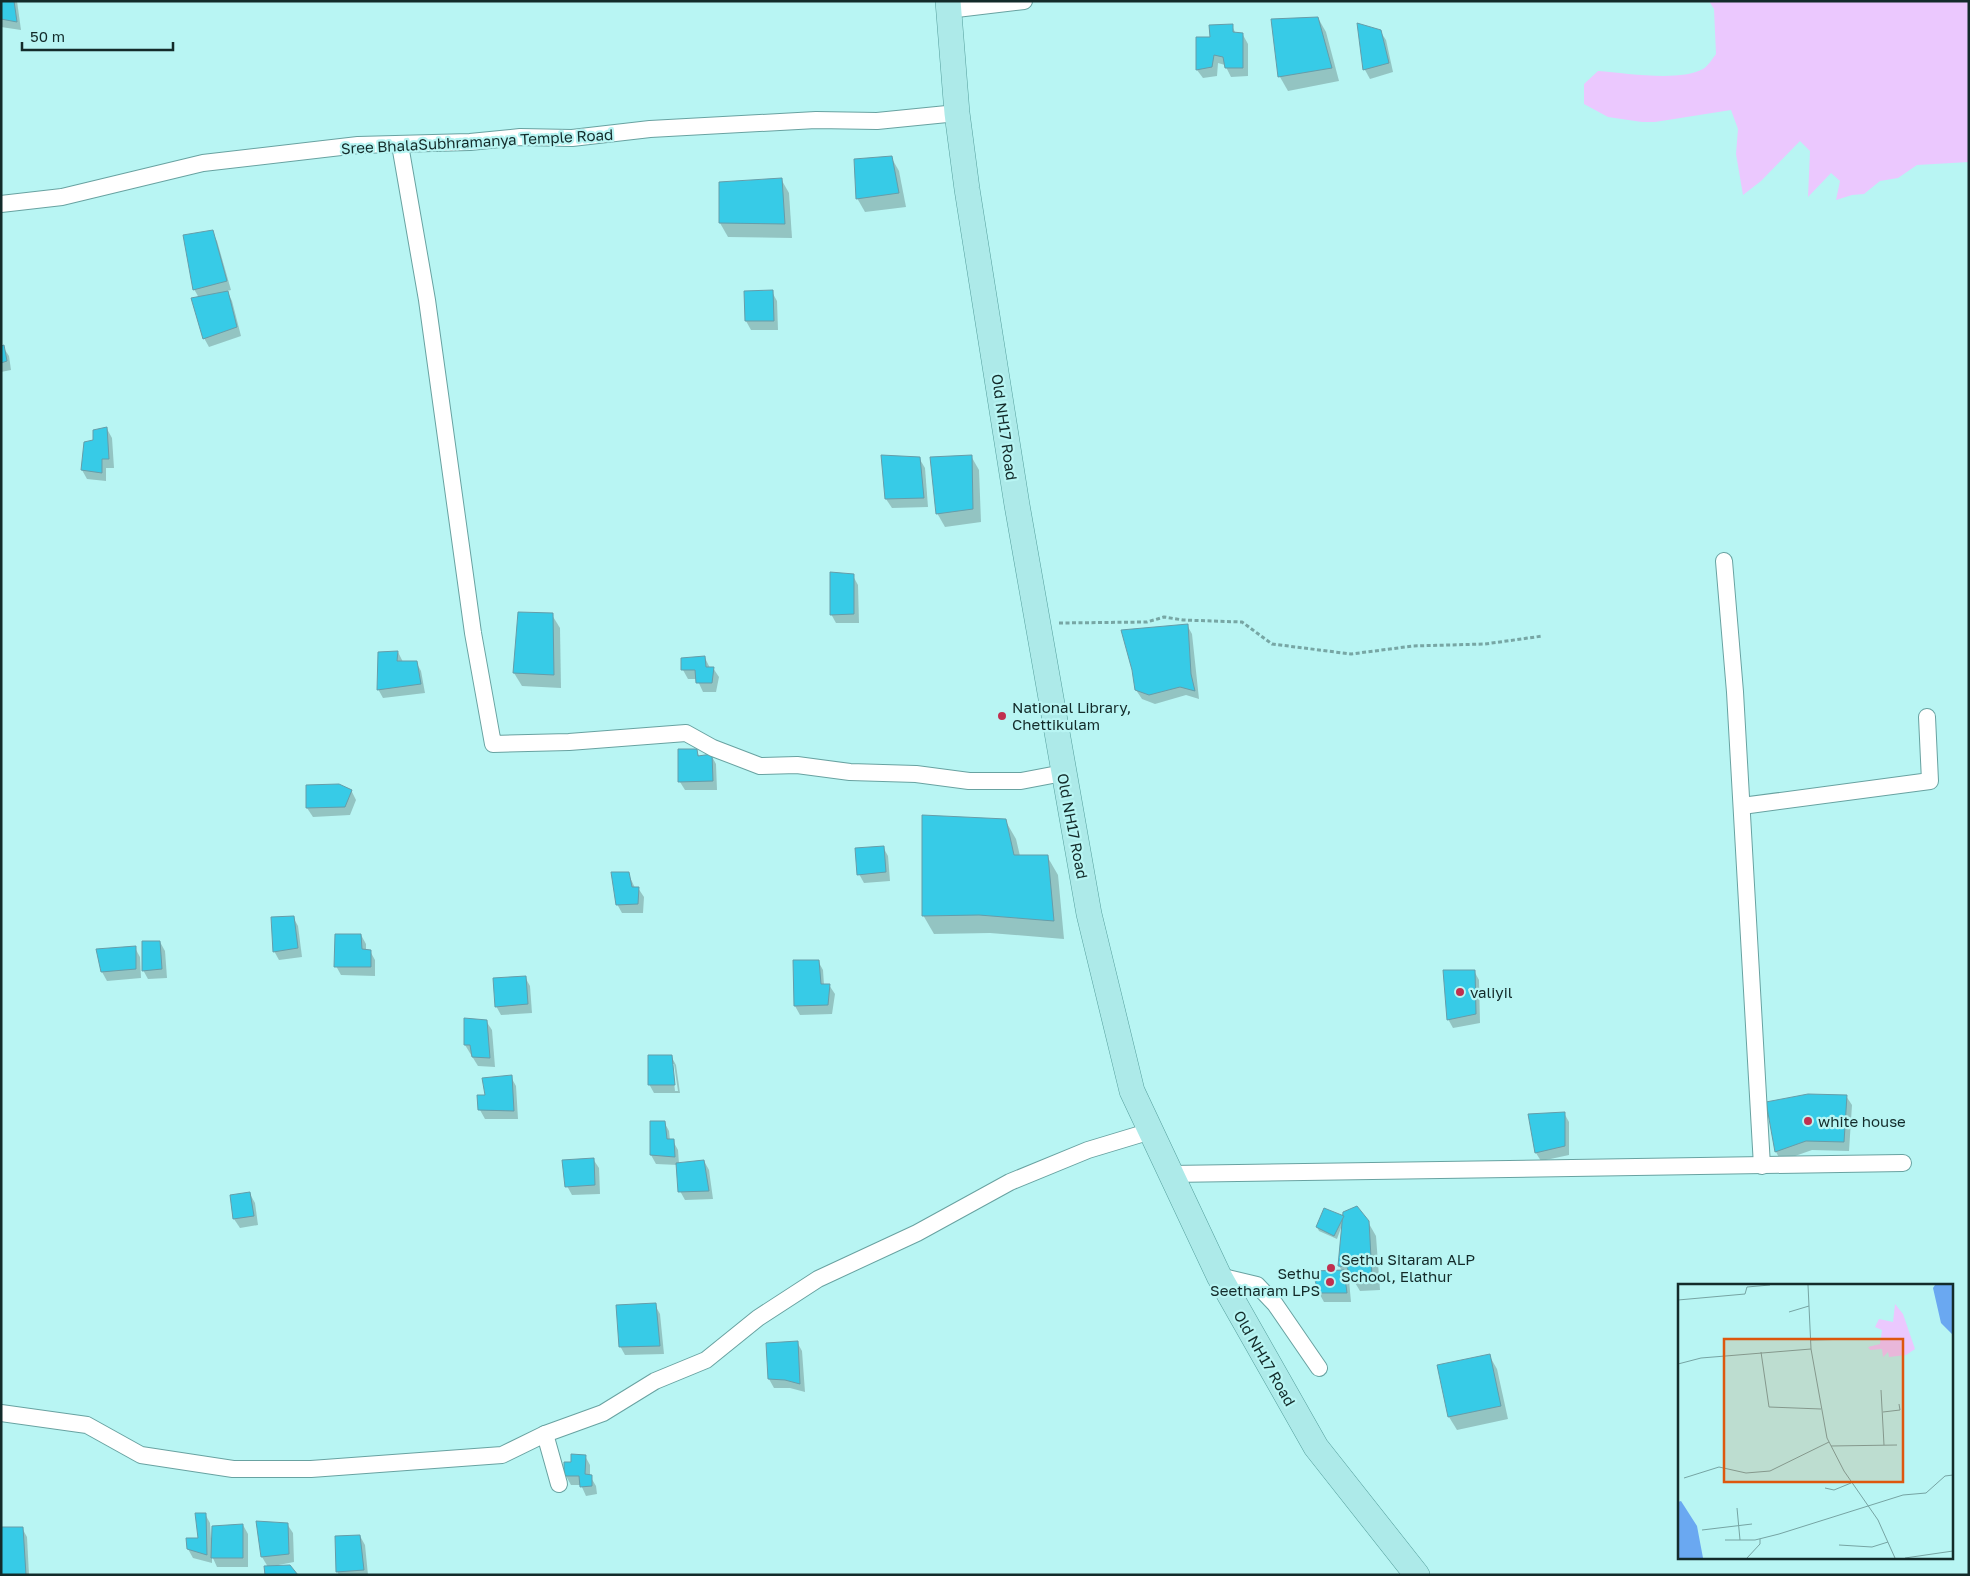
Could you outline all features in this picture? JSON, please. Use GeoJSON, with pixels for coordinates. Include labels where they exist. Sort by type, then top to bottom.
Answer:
{"type":"FeatureCollection","features":[{"type":"Feature","properties":{"kind":"main road","name":"Old NH17 Road"},"geometry":{"type":"LineString","coordinates":[[948,6],[957,113],[1017,505],[1089,914],[1132,1091],[1219,1276],[1316,1447],[1413,1574]]}},
{"type":"Feature","properties":{"kind":"street"},"geometry":{"type":"LineString","coordinates":[[948,6],[1024,1]]}},
{"type":"Feature","properties":{"kind":"street","name":"Sree BhalaSubhramanya Temple Road"},"geometry":{"type":"LineString","coordinates":[[1,204],[62,197],[203,163],[358,145],[400,145],[520,137],[572,138],[650,129],[770,122],[878,121],[957,113]]}},
{"type":"Feature","properties":{"kind":"street"},"geometry":{"type":"LineString","coordinates":[[400,145],[427,300],[473,633],[493,744],[569,742],[686,733],[713,748],[760,766],[797,765],[850,772],[916,774],[969,781],[1021,781],[1063,774]]}},
{"type":"Feature","properties":{"kind":"street"},"geometry":{"type":"LineString","coordinates":[[1724,561],[1742,806],[1762,1166]]}},
{"type":"Feature","properties":{"kind":"street"},"geometry":{"type":"LineString","coordinates":[[1742,806],[1930,781],[1927,717]]}},
{"type":"Feature","properties":{"kind":"street"},"geometry":{"type":"LineString","coordinates":[[1,1413],[87,1425],[141,1455],[233,1469],[311,1469],[502,1455],[545,1434],[603,1413],[655,1381],[706,1360],[758,1318],[818,1279],[917,1233],[1010,1182],[1088,1150],[1151,1131]]}},
{"type":"Feature","properties":{"kind":"street"},"geometry":{"type":"LineString","coordinates":[[1170,1174],[1903,1163]]}},
{"type":"Feature","properties":{"kind":"street"},"geometry":{"type":"LineString","coordinates":[[1219,1276],[1257,1285],[1274,1304],[1319,1368]]}},
{"type":"Feature","properties":{"kind":"street"},"geometry":{"type":"LineString","coordinates":[[545,1434],[559,1484]]}},
{"type":"Feature","properties":{"kind":"path"},"geometry":{"type":"LineString","coordinates":[[1056,623],[1147,622],[1164,617],[1183,620],[1242,622],[1272,644],[1351,654],[1413,646],[1485,644],[1543,636]]}},
{"type":"Feature","properties":{"kind":"shaded area"},"geometry":{"type":"Polygon","coordinates":[[[1709,1],[1969,1],[1969,162],[1917,165],[1898,178],[1880,181],[1864,194],[1852,195],[1836,200],[1840,181],[1831,173],[1808,197],[1810,151],[1800,141],[1761,181],[1743,195],[1736,154],[1738,129],[1731,110],[1655,122],[1642,122],[1608,117],[1584,104],[1584,84],[1598,71],[1667,76],[1693,73],[1705,68],[1716,54],[1714,9],[1709,1]]]}},
{"type":"Feature","properties":{"kind":"building"},"geometry":{"type":"Polygon","coordinates":[[[1,1],[14,1],[17,22],[1,19],[1,1]]]}},
{"type":"Feature","properties":{"kind":"building"},"geometry":{"type":"Polygon","coordinates":[[[1318,17],[1332,68],[1278,77],[1271,19],[1318,17]]]}},
{"type":"Feature","properties":{"kind":"building"},"geometry":{"type":"Polygon","coordinates":[[[1357,23],[1381,30],[1389,63],[1363,70],[1357,23]]]}},
{"type":"Feature","properties":{"kind":"building"},"geometry":{"type":"Polygon","coordinates":[[[1233,24],[1233,32],[1243,33],[1243,68],[1225,68],[1223,57],[1214,55],[1212,67],[1196,70],[1196,37],[1210,37],[1209,25],[1233,24]]]}},
{"type":"Feature","properties":{"kind":"building"},"geometry":{"type":"Polygon","coordinates":[[[892,156],[899,193],[856,199],[854,159],[892,156]]]}},
{"type":"Feature","properties":{"kind":"building"},"geometry":{"type":"Polygon","coordinates":[[[782,178],[785,224],[719,223],[719,182],[782,178]]]}},
{"type":"Feature","properties":{"kind":"building"},"geometry":{"type":"Polygon","coordinates":[[[213,230],[227,281],[193,290],[183,235],[213,230]]]}},
{"type":"Feature","properties":{"kind":"building"},"geometry":{"type":"Polygon","coordinates":[[[773,290],[774,321],[745,321],[744,291],[773,290]]]}},
{"type":"Feature","properties":{"kind":"building"},"geometry":{"type":"Polygon","coordinates":[[[228,291],[237,327],[203,339],[191,298],[228,291]]]}},
{"type":"Feature","properties":{"kind":"building"},"geometry":{"type":"Polygon","coordinates":[[[4,345],[7,361],[1,363],[1,346],[4,345]]]}},
{"type":"Feature","properties":{"kind":"building"},"geometry":{"type":"Polygon","coordinates":[[[107,427],[109,459],[102,459],[102,473],[81,470],[84,442],[93,440],[93,430],[107,427]]]}},
{"type":"Feature","properties":{"kind":"building"},"geometry":{"type":"Polygon","coordinates":[[[881,455],[920,457],[924,498],[885,499],[881,455]]]}},
{"type":"Feature","properties":{"kind":"building"},"geometry":{"type":"Polygon","coordinates":[[[972,455],[973,509],[936,514],[930,457],[972,455]]]}},
{"type":"Feature","properties":{"kind":"building"},"geometry":{"type":"Polygon","coordinates":[[[830,572],[854,574],[854,614],[830,615],[830,572]]]}},
{"type":"Feature","properties":{"kind":"building"},"geometry":{"type":"Polygon","coordinates":[[[518,612],[553,613],[554,675],[513,673],[518,612]]]}},
{"type":"Feature","properties":{"kind":"building"},"geometry":{"type":"Polygon","coordinates":[[[1188,624],[1191,674],[1195,691],[1180,687],[1149,695],[1135,690],[1132,670],[1121,630],[1188,624]]]}},
{"type":"Feature","properties":{"kind":"building"},"geometry":{"type":"Polygon","coordinates":[[[398,651],[397,661],[417,661],[421,684],[377,690],[378,652],[398,651]]]}},
{"type":"Feature","properties":{"kind":"building"},"geometry":{"type":"Polygon","coordinates":[[[705,656],[706,667],[714,667],[712,683],[696,683],[695,670],[681,670],[681,658],[705,656]]]}},
{"type":"Feature","properties":{"kind":"building"},"geometry":{"type":"Polygon","coordinates":[[[678,749],[697,749],[698,756],[712,754],[713,781],[678,782],[678,749]]]}},
{"type":"Feature","properties":{"kind":"building"},"geometry":{"type":"Polygon","coordinates":[[[339,784],[352,790],[345,807],[306,808],[306,785],[339,784]]]}},
{"type":"Feature","properties":{"kind":"building"},"geometry":{"type":"Polygon","coordinates":[[[922,815],[1006,819],[1014,855],[1048,855],[1054,921],[979,915],[922,916],[922,815]]]}},
{"type":"Feature","properties":{"kind":"building"},"geometry":{"type":"Polygon","coordinates":[[[884,846],[886,872],[857,875],[855,848],[884,846]]]}},
{"type":"Feature","properties":{"kind":"building"},"geometry":{"type":"Polygon","coordinates":[[[611,872],[629,872],[632,887],[639,887],[638,904],[616,905],[611,872]]]}},
{"type":"Feature","properties":{"kind":"building"},"geometry":{"type":"Polygon","coordinates":[[[294,916],[298,948],[273,952],[271,917],[294,916]]]}},
{"type":"Feature","properties":{"kind":"building"},"geometry":{"type":"Polygon","coordinates":[[[335,934],[361,934],[362,949],[371,950],[371,967],[334,967],[335,934]]]}},
{"type":"Feature","properties":{"kind":"building"},"geometry":{"type":"Polygon","coordinates":[[[142,941],[160,941],[162,969],[142,971],[142,941]]]}},
{"type":"Feature","properties":{"kind":"building"},"geometry":{"type":"Polygon","coordinates":[[[136,946],[136,969],[101,972],[96,949],[136,946]]]}},
{"type":"Feature","properties":{"kind":"building"},"geometry":{"type":"Polygon","coordinates":[[[793,960],[819,960],[821,984],[830,984],[828,1005],[794,1006],[793,960]]]}},
{"type":"Feature","properties":{"kind":"building","name":"valiyil"},"geometry":{"type":"Polygon","coordinates":[[[1443,970],[1475,970],[1476,1014],[1447,1020],[1443,970]]]}},
{"type":"Feature","properties":{"kind":"building"},"geometry":{"type":"Polygon","coordinates":[[[526,976],[528,1004],[495,1007],[493,978],[526,976]]]}},
{"type":"Feature","properties":{"kind":"building"},"geometry":{"type":"Polygon","coordinates":[[[464,1018],[487,1020],[490,1058],[472,1057],[470,1045],[464,1045],[464,1018]]]}},
{"type":"Feature","properties":{"kind":"building"},"geometry":{"type":"Polygon","coordinates":[[[648,1055],[672,1055],[675,1085],[648,1085],[648,1055]]]}},
{"type":"Feature","properties":{"kind":"building"},"geometry":{"type":"Polygon","coordinates":[[[512,1075],[514,1111],[478,1110],[477,1095],[485,1095],[482,1078],[512,1075]]]}},
{"type":"Feature","properties":{"kind":"building","name":"white house"},"geometry":{"type":"Polygon","coordinates":[[[1808,1094],[1847,1095],[1844,1142],[1806,1141],[1775,1152],[1766,1102],[1808,1094]]]}},
{"type":"Feature","properties":{"kind":"building"},"geometry":{"type":"Polygon","coordinates":[[[1565,1112],[1565,1146],[1535,1153],[1528,1114],[1565,1112]]]}},
{"type":"Feature","properties":{"kind":"building"},"geometry":{"type":"Polygon","coordinates":[[[650,1121],[665,1121],[667,1139],[674,1139],[675,1157],[650,1155],[650,1121]]]}},
{"type":"Feature","properties":{"kind":"building"},"geometry":{"type":"Polygon","coordinates":[[[594,1158],[595,1185],[565,1187],[562,1160],[594,1158]]]}},
{"type":"Feature","properties":{"kind":"building"},"geometry":{"type":"Polygon","coordinates":[[[704,1160],[709,1191],[678,1192],[676,1163],[704,1160]]]}},
{"type":"Feature","properties":{"kind":"building"},"geometry":{"type":"Polygon","coordinates":[[[250,1192],[254,1216],[233,1219],[230,1195],[250,1192]]]}},
{"type":"Feature","properties":{"kind":"building"},"geometry":{"type":"Polygon","coordinates":[[[1357,1206],[1369,1221],[1372,1276],[1351,1277],[1347,1267],[1338,1266],[1343,1212],[1357,1206]]]}},
{"type":"Feature","properties":{"kind":"building"},"geometry":{"type":"Polygon","coordinates":[[[1324,1208],[1344,1216],[1334,1236],[1316,1227],[1324,1208]]]}},
{"type":"Feature","properties":{"kind":"building","name":"Sethu Seetharam LPS"},"geometry":{"type":"Polygon","coordinates":[[[1344,1270],[1347,1293],[1318,1293],[1313,1271],[1344,1270]]]}},
{"type":"Feature","properties":{"kind":"building"},"geometry":{"type":"Polygon","coordinates":[[[656,1303],[660,1346],[619,1347],[616,1305],[656,1303]]]}},
{"type":"Feature","properties":{"kind":"building"},"geometry":{"type":"Polygon","coordinates":[[[798,1341],[800,1384],[785,1380],[768,1379],[766,1343],[798,1341]]]}},
{"type":"Feature","properties":{"kind":"building"},"geometry":{"type":"Polygon","coordinates":[[[1490,1354],[1501,1406],[1448,1417],[1437,1365],[1490,1354]]]}},
{"type":"Feature","properties":{"kind":"building"},"geometry":{"type":"Polygon","coordinates":[[[571,1454],[586,1455],[585,1474],[592,1475],[592,1486],[580,1487],[579,1476],[564,1476],[564,1462],[571,1462],[571,1454]]]}},
{"type":"Feature","properties":{"kind":"building"},"geometry":{"type":"Polygon","coordinates":[[[195,1513],[206,1513],[207,1555],[187,1549],[186,1538],[198,1538],[195,1513]]]}},
{"type":"Feature","properties":{"kind":"building"},"geometry":{"type":"Polygon","coordinates":[[[256,1521],[288,1523],[289,1554],[261,1557],[256,1521]]]}},
{"type":"Feature","properties":{"kind":"building"},"geometry":{"type":"Polygon","coordinates":[[[243,1524],[243,1558],[211,1558],[212,1526],[243,1524]]]}},
{"type":"Feature","properties":{"kind":"building"},"geometry":{"type":"Polygon","coordinates":[[[1,1527],[23,1527],[26,1575],[1,1575],[1,1527]]]}},
{"type":"Feature","properties":{"kind":"building"},"geometry":{"type":"Polygon","coordinates":[[[360,1535],[364,1570],[336,1572],[335,1536],[360,1535]]]}},
{"type":"Feature","properties":{"kind":"building"},"geometry":{"type":"Polygon","coordinates":[[[290,1565],[298,1575],[265,1575],[264,1566],[290,1565]]]}},
{"type":"Feature","properties":{"kind":"place","name":"National Library, Chettikulam"},"geometry":{"type":"Point","coordinates":[1002,716]}},
{"type":"Feature","properties":{"kind":"place","name":"valiyil"},"geometry":{"type":"Point","coordinates":[1460,992]}},
{"type":"Feature","properties":{"kind":"place","name":"white house"},"geometry":{"type":"Point","coordinates":[1808,1121]}},
{"type":"Feature","properties":{"kind":"place","name":"Sethu Sitaram ALP School, Elathur"},"geometry":{"type":"Point","coordinates":[1331,1268]}},
{"type":"Feature","properties":{"kind":"place","name":"Sethu Seetharam LPS"},"geometry":{"type":"Point","coordinates":[1330,1282]}}]}
